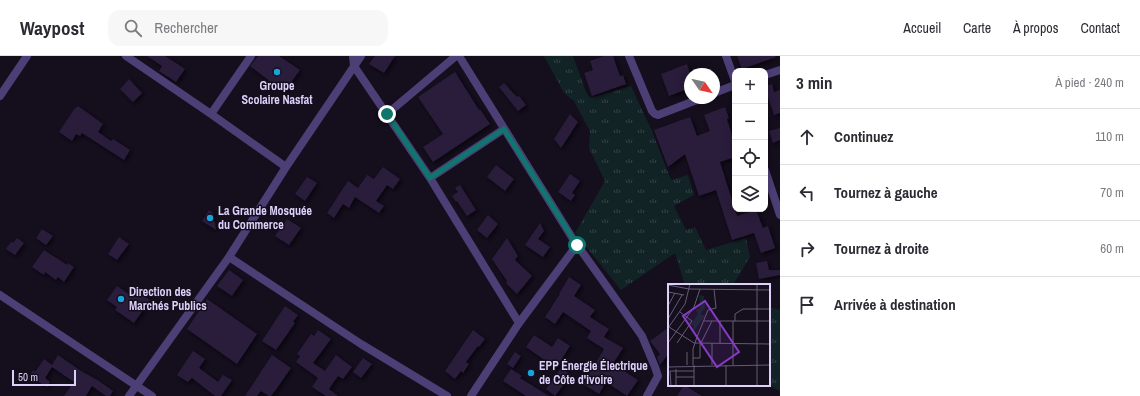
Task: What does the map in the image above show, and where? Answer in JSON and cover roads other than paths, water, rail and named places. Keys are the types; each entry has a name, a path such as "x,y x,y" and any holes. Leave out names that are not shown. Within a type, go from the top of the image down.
{"street":[{"path":"0,96 27,56"},
{"path":"126,56 286,167"},
{"path":"211,114 251,56"},
{"path":"353,56 354,66 430,178 519,324"},
{"path":"129,396 230,257 286,167 361,56"},
{"path":"387,114 456,56"},
{"path":"459,56 577,245 642,336 656,367 658,376 647,396"},
{"path":"629,56 652,111 655,114 686,104"},
{"path":"726,56 732,73"},
{"path":"768,74 780,70"},
{"path":"720,91 732,87"},
{"path":"430,178 504,129"},
{"path":"767,176 780,215"},
{"path":"471,396 519,324 577,245"},
{"path":"230,257 360,344 447,396"},
{"path":"0,295 152,396"}],"place":[{"name":"Groupe Scolaire Nasfat","path":"277,72"},
{"name":"La Grande Mosquée du Commerce","path":"210,218"},
{"name":"Direction des Marchés Publics","path":"121,299"},
{"name":"EPP Énergie Électrique de Côte d'ivoire","path":"531,373"}]}
